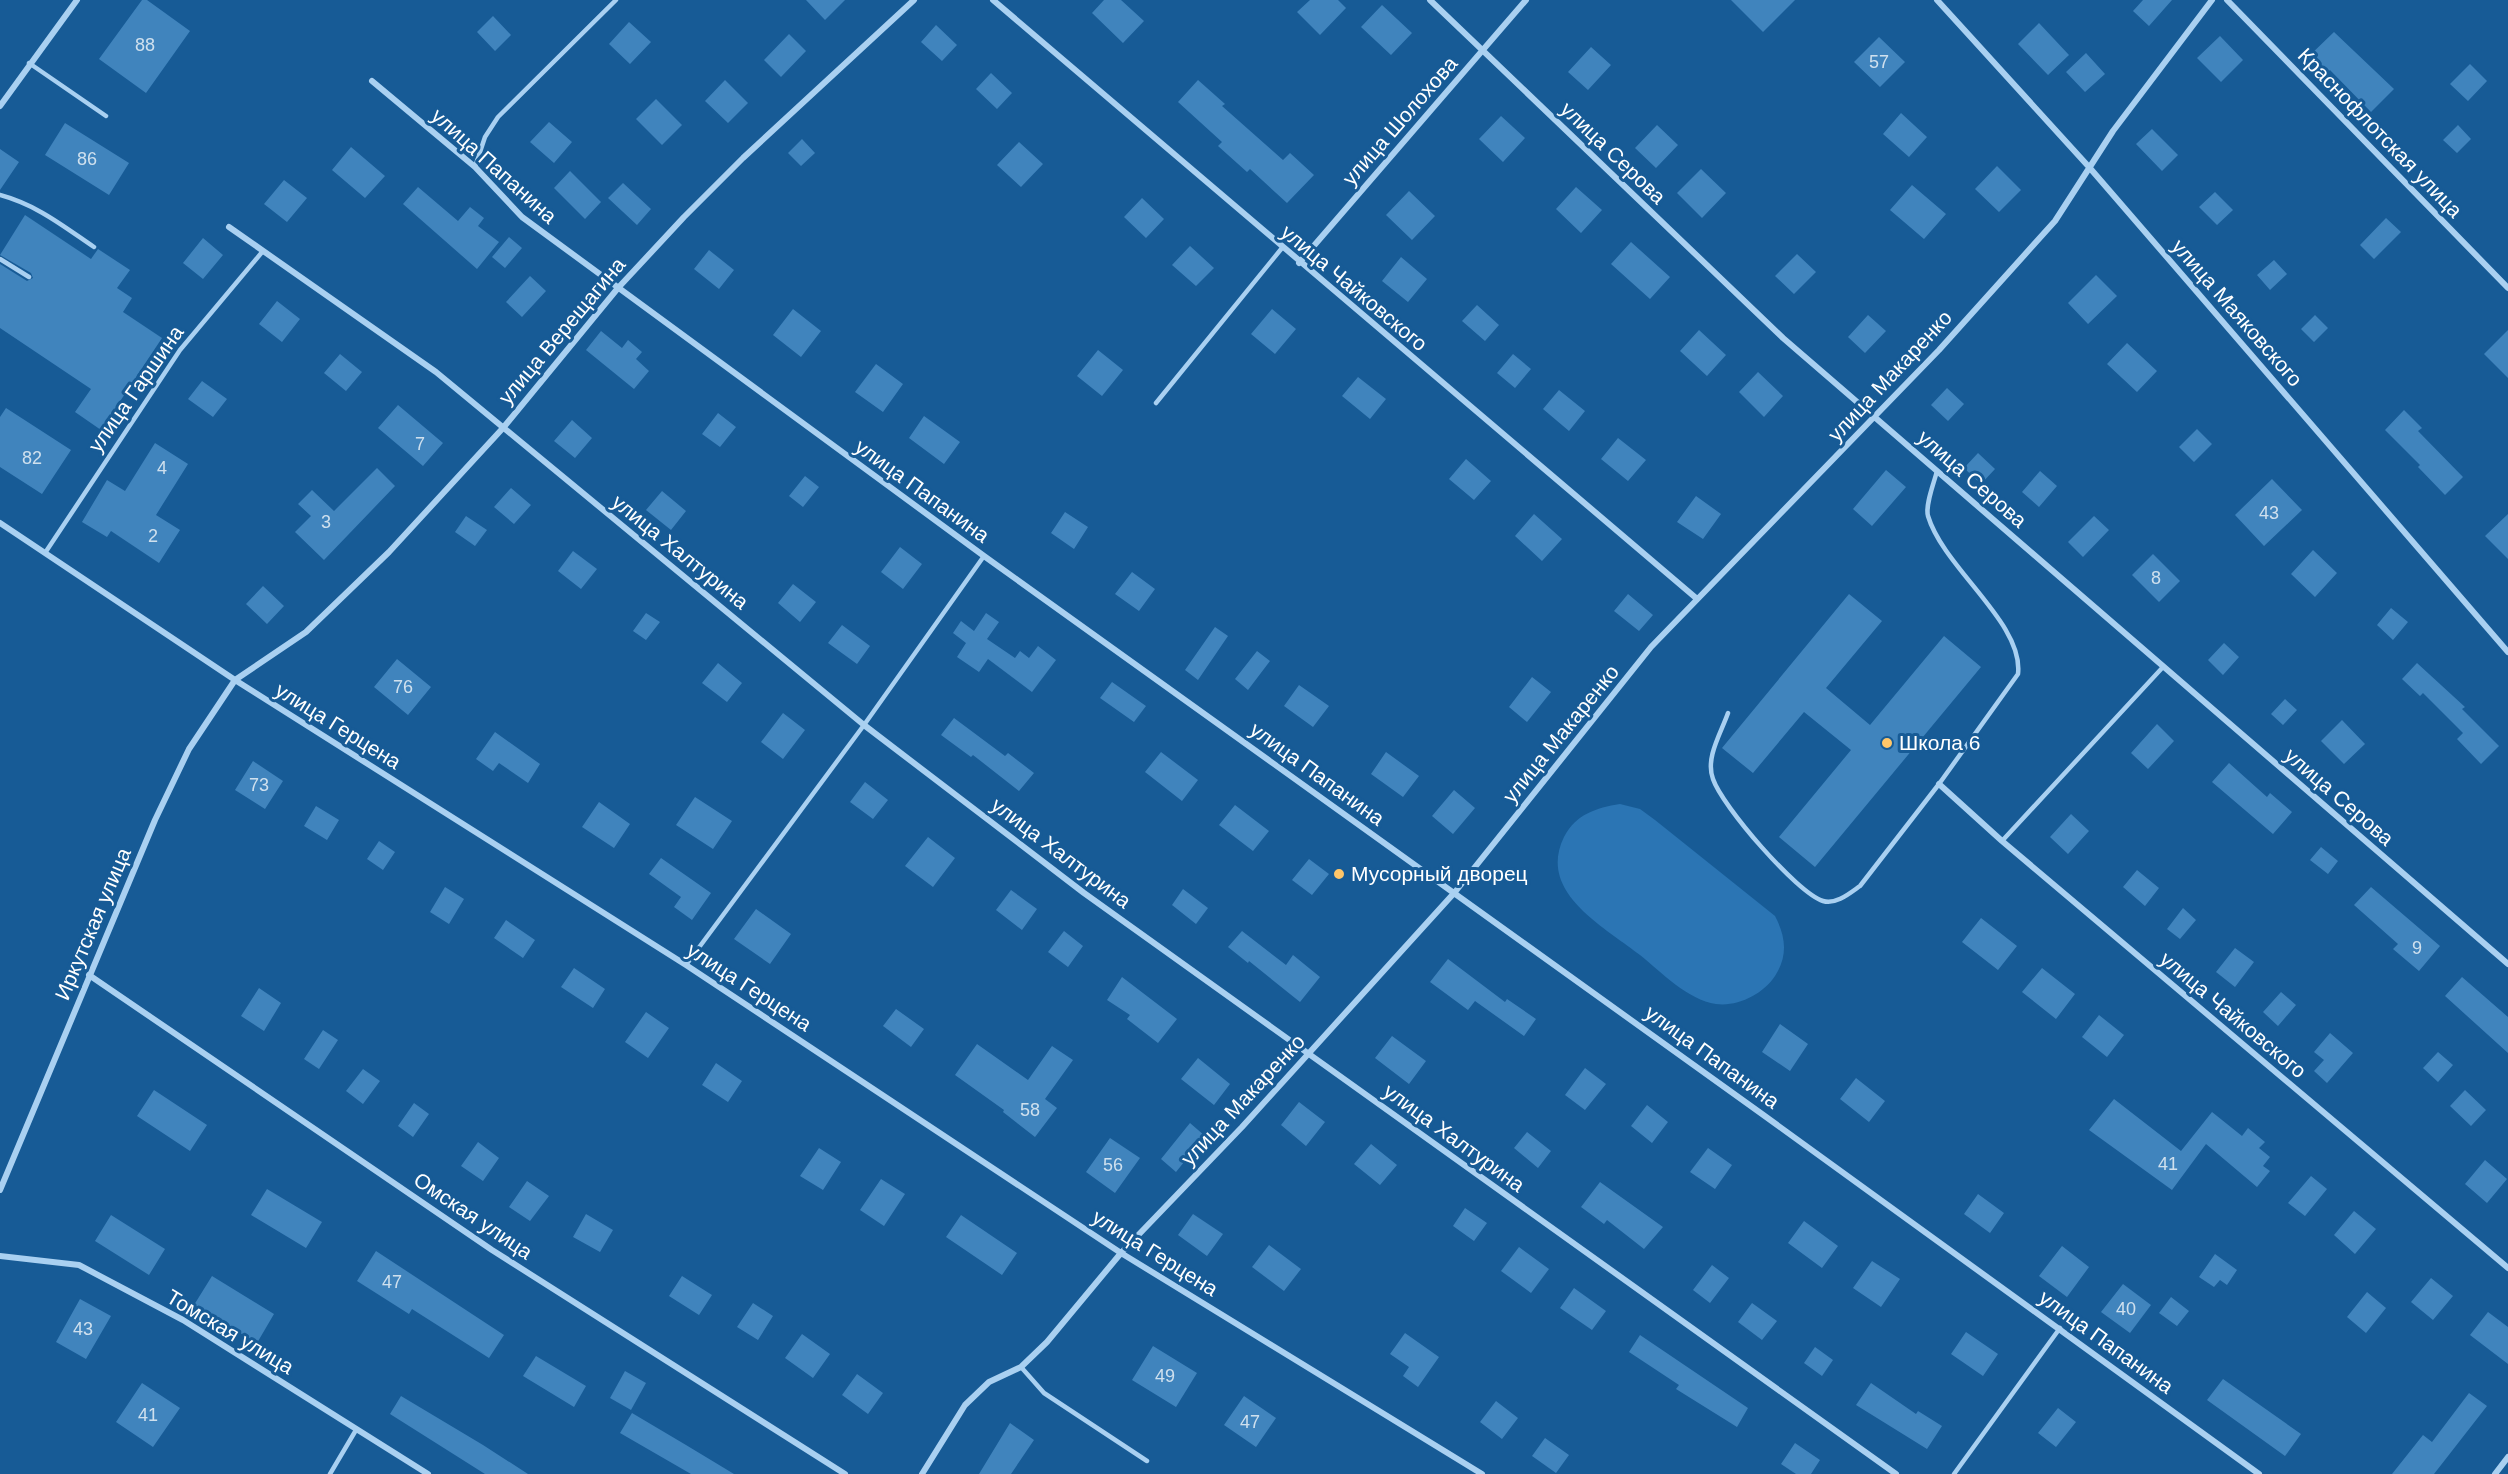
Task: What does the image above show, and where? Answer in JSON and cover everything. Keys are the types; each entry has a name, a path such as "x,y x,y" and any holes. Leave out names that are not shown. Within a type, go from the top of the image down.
{"street":[{"path":"0,106 29,63 77,0"},
{"name":"улица Верещагина","path":"235,680 306,632 389,552 503,428 618,288 743,158 914,0"},
{"name":"улица Чайковского","path":"993,0 1299,263 1696,598"},
{"name":"улица Серова","path":"1430,0 1774,330 2508,964"},
{"name":"улица Шолохова","path":"1299,263 1526,0"},
{"name":"улица Маяковского","path":"1937,0 2089,167 2508,652"},
{"name":"улица Макаренко","path":"922,1474 965,1405 988,1382 1022,1367 1047,1342 1121,1253 1242,1127 1455,892 1651,647 1696,598 1875,417 2055,221 2089,167 2212,0"},
{"name":"Краснофлотская улица","path":"2228,0 2508,288"},
{"name":"улица Папанина","path":"372,81 475,166 522,217 618,288 984,556 1455,892 2259,1474"},
{"name":"улица Халтурина","path":"229,227 435,372 864,725 1084,893 1896,1474"},
{"name":"улица Герцена","path":"0,523 235,680 686,965 1121,1253 1482,1474"},
{"name":"Иркутская улица","path":"0,1190 155,820 189,749 235,680"},
{"name":"улица Чайковского","path":"1939,784 2002,841 2508,1268"},
{"name":"Омская улица","path":"89,975 492,1250 845,1474"},
{"name":"Томская улица","path":"0,1256 79,1265 183,1320 428,1474"},
{"path":"2495,1474 2508,1457"}],"lane":[{"path":"475,166 485,137 498,117 616,0"},
{"path":"29,63 106,116"},
{"path":"0,195 19,199 33,206 94,247"},
{"path":"1155,403 1282,248"},
{"name":"улица Гаршина","path":"45,553 180,350 263,251"},
{"path":"0,260 28,277"},
{"path":"1728,713 1710,762 1713,779 1722,796 1792,881 1809,895 1826,902 1843,898 1860,886 2007,693 2018,674 2020,660 2011,637 1954,561 1928,515 1937,471"},
{"path":"686,965 864,725 984,556"},
{"path":"2002,841 2163,667"},
{"path":"1954,1474 2060,1328"},
{"path":"1022,1367 1044,1393 1147,1461"},
{"path":"330,1474 356,1430"}],"shaded area":[{"path":"1620,804 1640,809 1775,916 1783,939 1784,954 1775,976 1757,994 1741,1001 1724,1004 1716,1004 1695,997 1675,984 1593,919 1566,891 1559,875 1558,857 1564,837 1574,823 1588,813"}],"building":[{"path":"142,0 147,0 190,31 146,93 99,59"},
{"path":"806,0 845,0 825,20"},
{"path":"1104,0 1121,0 1144,21 1123,43 1092,13"},
{"path":"1310,0 1338,0 1346,8 1320,35 1297,12"},
{"path":"1731,0 1795,0 1763,32"},
{"path":"2143,0 2172,0 2149,26 2133,11"},
{"path":"1382,5 1412,33 1391,55 1361,27"},
{"path":"493,16 511,35 495,51 477,32"},
{"path":"629,22 651,42 630,64 609,44"},
{"path":"2039,23 2069,55 2048,75 2018,44"},
{"path":"936,25 957,45 942,61 921,42"},
{"path":"2334,32 2394,89 2371,112 2330,70 2323,76 2306,59"},
{"path":"789,34 806,51 781,77 764,60"},
{"path":"2220,36 2243,60 2221,82 2197,58"},
{"path":"1879,37 1905,62 1880,87 1854,62"},
{"path":"1591,47 1611,65 1588,90 1568,72"},
{"path":"2086,53 2105,74 2085,92 2066,72"},
{"path":"2470,64 2487,81 2468,101 2450,84"},
{"path":"991,73 1012,93 997,109 976,89"},
{"path":"725,80 748,103 728,123 705,101"},
{"path":"1198,80 1225,104 1222,106 1283,160 1290,153 1314,175 1287,203 1250,169 1247,172 1218,146 1222,142 1178,102"},
{"path":"656,99 682,125 662,145 636,119"},
{"path":"1901,113 1927,137 1909,157 1883,134"},
{"path":"1501,116 1525,138 1503,162 1479,139"},
{"path":"549,122 572,142 554,163 530,142"},
{"path":"65,123 129,163 109,195 45,155"},
{"path":"1657,125 1678,145 1656,168 1635,148"},
{"path":"2458,125 2471,139 2457,153 2443,140"},
{"path":"2152,129 2178,155 2162,171 2136,144"},
{"path":"802,139 815,153 801,166 788,153"},
{"path":"1019,142 1043,164 1021,187 997,165"},
{"path":"351,147 385,176 365,198 332,170"},
{"path":"0,149 19,162 0,190"},
{"path":"1997,166 2021,190 1999,212 1975,189"},
{"path":"1701,169 1726,193 1702,218 1677,193"},
{"path":"570,171 601,202 585,219 554,188"},
{"path":"284,180 307,198 287,222 264,204"},
{"path":"623,183 651,209 637,225 608,198"},
{"path":"1912,185 1946,214 1924,239 1890,210"},
{"path":"418,187 458,221 470,207 484,218 478,226 499,242 477,269 403,204"},
{"path":"1576,187 1602,210 1581,233 1556,209"},
{"path":"1409,191 1435,216 1412,240 1386,215"},
{"path":"2215,192 2233,210 2217,225 2199,207"},
{"path":"1142,198 1164,219 1146,238 1124,217"},
{"path":"25,215 91,259 98,249 130,270 117,288 132,298 123,312 162,338 101,430 75,412 91,389 0,328 0,264 27,281 33,278 31,273 0,255"},
{"path":"2386,218 2401,232 2374,259 2360,245"},
{"path":"509,237 522,248 505,268 492,257"},
{"path":"203,238 223,255 203,279 183,263"},
{"path":"1631,242 1670,277 1650,299 1611,264"},
{"path":"1190,246 1214,268 1196,286 1172,265"},
{"path":"709,250 734,270 719,289 694,269"},
{"path":"1797,254 1816,272 1794,294 1775,276"},
{"path":"1401,257 1427,279 1408,302 1382,281"},
{"path":"2274,260 2287,274 2270,290 2257,275"},
{"path":"2096,275 2117,296 2088,324 2068,303"},
{"path":"530,276 546,291 522,317 506,302"},
{"path":"277,301 300,319 282,342 259,324"},
{"path":"1477,305 1499,325 1485,341 1462,321"},
{"path":"793,309 821,331 801,357 773,335"},
{"path":"1272,309 1296,329 1275,354 1251,334"},
{"path":"1868,315 1886,331 1865,353 1848,337"},
{"path":"2315,315 2328,328 2314,342 2301,329"},
{"path":"1699,330 1726,355 1707,376 1680,351"},
{"path":"2508,330 2508,378 2484,354"},
{"path":"601,331 622,348 628,340 642,352 636,359 649,371 634,389 586,350"},
{"path":"2127,343 2157,371 2137,392 2107,364"},
{"path":"1098,350 1123,370 1102,396 1077,376"},
{"path":"340,354 362,372 346,391 324,373"},
{"path":"1513,354 1531,369 1515,388 1497,373"},
{"path":"876,364 903,384 883,412 855,392"},
{"path":"1758,372 1783,396 1764,417 1739,392"},
{"path":"1358,377 1386,399 1370,419 1342,396"},
{"path":"202,381 227,399 213,417 188,399"},
{"path":"1947,388 1964,404 1948,421 1931,405"},
{"path":"1559,390 1585,411 1569,431 1543,409"},
{"path":"398,405 443,443 423,466 378,428"},
{"path":"6,408 71,450 42,494 0,467 0,417"},
{"path":"2404,410 2422,428 2418,431 2463,477 2445,495 2418,467 2420,465 2385,430"},
{"path":"718,413 736,427 720,447 702,434"},
{"path":"924,416 960,442 944,464 909,438"},
{"path":"572,420 592,438 575,458 554,441"},
{"path":"2197,429 2212,444 2194,462 2179,447"},
{"path":"1618,438 1646,460 1628,481 1601,459"},
{"path":"155,443 188,464 156,515 180,530 159,563 111,531 107,537 82,522 107,480 125,491"},
{"path":"1978,453 1995,469 1981,484 1964,468"},
{"path":"1466,459 1491,481 1474,500 1449,479"},
{"path":"377,468 395,486 324,560 295,532 311,516 298,504 312,490 334,511"},
{"path":"1886,470 1906,487 1872,526 1853,509"},
{"path":"2040,471 2057,486 2039,507 2022,492"},
{"path":"805,476 819,487 803,507 789,496"},
{"path":"2272,479 2302,510 2264,546 2235,515"},
{"path":"511,488 531,505 514,524 494,507"},
{"path":"662,491 686,511 671,530 646,510"},
{"path":"1696,496 1721,514 1703,539 1677,522"},
{"path":"1065,512 1088,527 1074,549 1051,533"},
{"path":"1534,514 1562,539 1542,561 1515,536"},
{"path":"2508,514 2508,559 2485,536"},
{"path":"466,516 487,530 475,546 455,532"},
{"path":"2094,516 2109,530 2083,557 2068,542"},
{"path":"900,547 922,564 903,589 881,572"},
{"path":"2313,550 2337,573 2315,597 2291,574"},
{"path":"573,551 597,569 581,589 558,571"},
{"path":"2153,554 2180,581 2159,602 2132,575"},
{"path":"1132,572 1155,589 1139,611 1115,594"},
{"path":"793,584 816,602 800,622 778,603"},
{"path":"263,586 284,606 267,624 246,604"},
{"path":"1628,594 1653,615 1639,631 1614,611"},
{"path":"1849,594 1882,621 1826,688 1870,725 1944,636 1981,667 1815,867 1779,837 1851,750 1804,712 1753,773 1722,748"},
{"path":"2391,608 2408,622 2393,640 2377,625"},
{"path":"646,613 660,622 646,640 633,631"},
{"path":"986,613 999,622 987,639 1015,658 1020,651 1029,658 1038,646 1056,660 1032,692 988,659 979,672 957,657 966,643 953,633 961,621 974,631"},
{"path":"842,625 870,646 857,664 828,643"},
{"path":"1215,627 1228,636 1198,680 1185,670"},
{"path":"2224,643 2239,657 2223,675 2208,660"},
{"path":"1257,651 1270,661 1248,690 1235,679"},
{"path":"397,659 431,687 408,715 374,687"},
{"path":"718,663 742,683 727,702 702,683"},
{"path":"2417,663 2465,707 2462,709 2499,746 2481,764 2457,739 2463,733 2423,693 2420,696 2402,679"},
{"path":"1532,677 1551,692 1527,722 1509,707"},
{"path":"1112,682 1146,706 1134,722 1100,698"},
{"path":"1299,685 1329,706 1313,727 1284,706"},
{"path":"2285,699 2297,710 2283,725 2271,714"},
{"path":"783,713 805,730 783,759 761,742"},
{"path":"954,718 1005,756 1008,753 1034,773 1019,791 973,755 971,757 941,735"},
{"path":"2342,720 2365,744 2344,764 2321,741"},
{"path":"2157,724 2174,741 2148,769 2131,753"},
{"path":"495,732 540,764 528,783 499,763 493,771 476,759"},
{"path":"1161,752 1198,780 1182,801 1145,772"},
{"path":"1386,752 1419,776 1403,797 1371,774"},
{"path":"253,761 283,781 265,809 235,790"},
{"path":"2229,763 2267,797 2270,793 2292,812 2273,834 2212,782"},
{"path":"865,782 888,800 873,819 850,802"},
{"path":"1454,790 1475,808 1453,834 1432,816"},
{"path":"695,797 732,821 713,849 676,825"},
{"path":"599,802 630,824 614,848 582,827"},
{"path":"1235,805 1269,831 1253,851 1219,825"},
{"path":"316,806 339,820 327,840 304,826"},
{"path":"2071,814 2089,831 2068,854 2050,837"},
{"path":"928,837 955,858 933,887 905,866"},
{"path":"379,841 395,852 383,870 367,859"},
{"path":"2321,847 2338,861 2328,874 2310,860"},
{"path":"661,858 711,893 692,920 674,907 681,897 649,874"},
{"path":"1309,859 1329,874 1312,895 1292,880"},
{"path":"2137,870 2159,888 2145,906 2123,887"},
{"path":"445,887 464,899 449,924 430,912"},
{"path":"2371,887 2440,946 2419,971 2393,949 2398,944 2354,905"},
{"path":"1183,889 1208,908 1196,924 1172,905"},
{"path":"1011,890 1037,909 1022,930 996,910"},
{"path":"2183,908 2196,920 2180,939 2167,929"},
{"path":"756,909 791,934 770,964 734,939"},
{"path":"1981,918 2017,946 1998,970 1962,942"},
{"path":"506,920 535,940 523,958 494,938"},
{"path":"1064,931 1083,946 1068,967 1048,952"},
{"path":"1242,931 1286,965 1293,955 1320,977 1300,1002 1228,947"},
{"path":"2235,948 2254,962 2235,987 2216,972"},
{"path":"1448,959 1505,1002 1507,999 1536,1019 1524,1036 1475,1001 1468,1010 1430,982"},
{"path":"574,968 605,989 593,1008 561,987"},
{"path":"2042,968 2075,994 2056,1019 2022,992"},
{"path":"1122,977 1177,1019 1158,1043 1127,1019 1130,1015 1107,1000"},
{"path":"2462,977 2508,1017 2508,1053 2445,996"},
{"path":"259,988 281,1003 264,1031 241,1016"},
{"path":"2281,992 2296,1005 2278,1026 2263,1012"},
{"path":"896,1009 924,1029 911,1047 883,1026"},
{"path":"646,1012 669,1028 648,1058 625,1042"},
{"path":"2099,1015 2124,1035 2107,1057 2082,1037"},
{"path":"1780,1024 1808,1044 1790,1071 1762,1052"},
{"path":"323,1030 338,1040 319,1069 304,1059"},
{"path":"2330,1033 2353,1053 2327,1083 2314,1071 2324,1060 2314,1052"},
{"path":"1392,1036 1426,1061 1409,1084 1375,1058"},
{"path":"977,1044 1028,1080 1052,1046 1073,1060 1045,1099 1057,1108 1035,1137 1003,1112 1004,1110 955,1075"},
{"path":"2438,1052 2453,1065 2438,1082 2423,1068"},
{"path":"1198,1058 1230,1084 1214,1105 1181,1079"},
{"path":"716,1063 742,1081 728,1102 702,1085"},
{"path":"1585,1068 1606,1084 1585,1110 1565,1095"},
{"path":"363,1069 380,1081 363,1104 346,1091"},
{"path":"1856,1078 1885,1101 1869,1122 1840,1099"},
{"path":"154,1090 207,1125 190,1151 137,1116"},
{"path":"2465,1090 2486,1110 2471,1126 2450,1106"},
{"path":"2114,1099 2181,1151 2212,1112 2242,1136 2248,1128 2265,1142 2259,1148 2270,1157 2263,1166 2270,1171 2257,1187 2206,1144 2172,1190 2089,1130"},
{"path":"1299,1102 1325,1122 1306,1146 1281,1125"},
{"path":"414,1103 429,1114 413,1137 398,1126"},
{"path":"1647,1105 1668,1122 1652,1143 1631,1126"},
{"path":"1190,1123 1205,1136 1176,1172 1161,1159"},
{"path":"1527,1132 1551,1151 1538,1168 1514,1148"},
{"path":"1110,1138 1140,1158 1115,1193 1086,1172"},
{"path":"478,1142 499,1158 483,1181 461,1166"},
{"path":"1371,1144 1397,1165 1380,1185 1354,1164"},
{"path":"819,1148 841,1162 823,1190 800,1176"},
{"path":"1708,1148 1732,1165 1715,1189 1690,1172"},
{"path":"2485,1160 2507,1179 2487,1203 2465,1184"},
{"path":"2311,1176 2327,1189 2305,1216 2288,1203"},
{"path":"881,1179 905,1194 884,1226 860,1210"},
{"path":"527,1181 549,1196 530,1221 509,1207"},
{"path":"1600,1182 1663,1227 1644,1249 1607,1220 1604,1224 1581,1207"},
{"path":"267,1189 322,1222 306,1248 251,1215"},
{"path":"1978,1194 2004,1213 1990,1233 1964,1214"},
{"path":"1465,1208 1487,1223 1474,1241 1453,1226"},
{"path":"2354,1211 2376,1229 2355,1254 2334,1235"},
{"path":"586,1214 613,1230 600,1252 573,1237"},
{"path":"1193,1214 1223,1234 1207,1256 1178,1235"},
{"path":"111,1215 165,1249 149,1275 95,1241"},
{"path":"961,1215 1017,1253 1002,1275 946,1237"},
{"path":"1804,1221 1838,1246 1822,1268 1788,1243"},
{"path":"1269,1245 1301,1269 1284,1291 1252,1267"},
{"path":"2062,1246 2089,1267 2067,1297 2039,1276"},
{"path":"1519,1247 1549,1269 1531,1293 1501,1271"},
{"path":"376,1251 504,1335 489,1358 412,1309 409,1314 357,1281"},
{"path":"2215,1254 2237,1270 2227,1285 2220,1280 2214,1287 2199,1277"},
{"path":"1872,1261 1900,1279 1881,1307 1853,1288"},
{"path":"1712,1265 1729,1278 1710,1303 1693,1290"},
{"path":"212,1276 274,1314 257,1343 194,1305"},
{"path":"682,1276 712,1295 699,1315 669,1296"},
{"path":"2431,1278 2453,1296 2433,1320 2411,1302"},
{"path":"2123,1284 2151,1305 2130,1333 2101,1312"},
{"path":"1574,1288 1606,1311 1592,1330 1560,1308"},
{"path":"2367,1292 2386,1308 2366,1333 2347,1317"},
{"path":"2171,1297 2189,1311 2177,1326 2159,1313"},
{"path":"80,1299 111,1316 86,1359 56,1342"},
{"path":"753,1303 773,1316 758,1340 737,1327"},
{"path":"1752,1303 1777,1321 1762,1340 1738,1322"},
{"path":"2488,1312 2508,1327 2508,1364 2470,1335"},
{"path":"1966,1332 1998,1354 1983,1376 1951,1354"},
{"path":"1405,1333 1439,1357 1418,1387 1403,1376 1409,1367 1390,1354"},
{"path":"802,1334 830,1354 813,1378 785,1358"},
{"path":"1640,1335 1748,1408 1737,1427 1676,1389 1679,1385 1629,1352"},
{"path":"1153,1346 1197,1373 1176,1407 1132,1380"},
{"path":"1815,1347 1833,1360 1822,1376 1804,1363"},
{"path":"536,1356 586,1386 574,1407 523,1376"},
{"path":"625,1371 646,1383 631,1410 610,1398"},
{"path":"857,1374 883,1393 868,1414 842,1395"},
{"path":"2223,1379 2301,1434 2285,1456 2207,1400"},
{"path":"142,1383 180,1408 153,1447 116,1422"},
{"path":"1871,1383 1916,1414 1918,1411 1942,1426 1927,1449 1856,1405"},
{"path":"2469,1393 2487,1406 2434,1474 2392,1474 2423,1435 2432,1442"},
{"path":"401,1396 528,1474 485,1474 390,1414"},
{"path":"1244,1396 1276,1418 1256,1447 1224,1425"},
{"path":"1496,1401 1518,1418 1502,1439 1480,1422"},
{"path":"2058,1408 2076,1422 2056,1447 2038,1433"},
{"path":"632,1413 734,1474 691,1474 620,1433"},
{"path":"1010,1423 1034,1440 1011,1474 979,1474"},
{"path":"1545,1438 1569,1455 1556,1473 1532,1456"},
{"path":"1795,1443 1820,1460 1811,1474 1796,1474 1781,1464"}],"place":[{"name":"Школа 6","path":"1887,743"},
{"name":"Мусорный дворец","path":"1339,874"}]}
